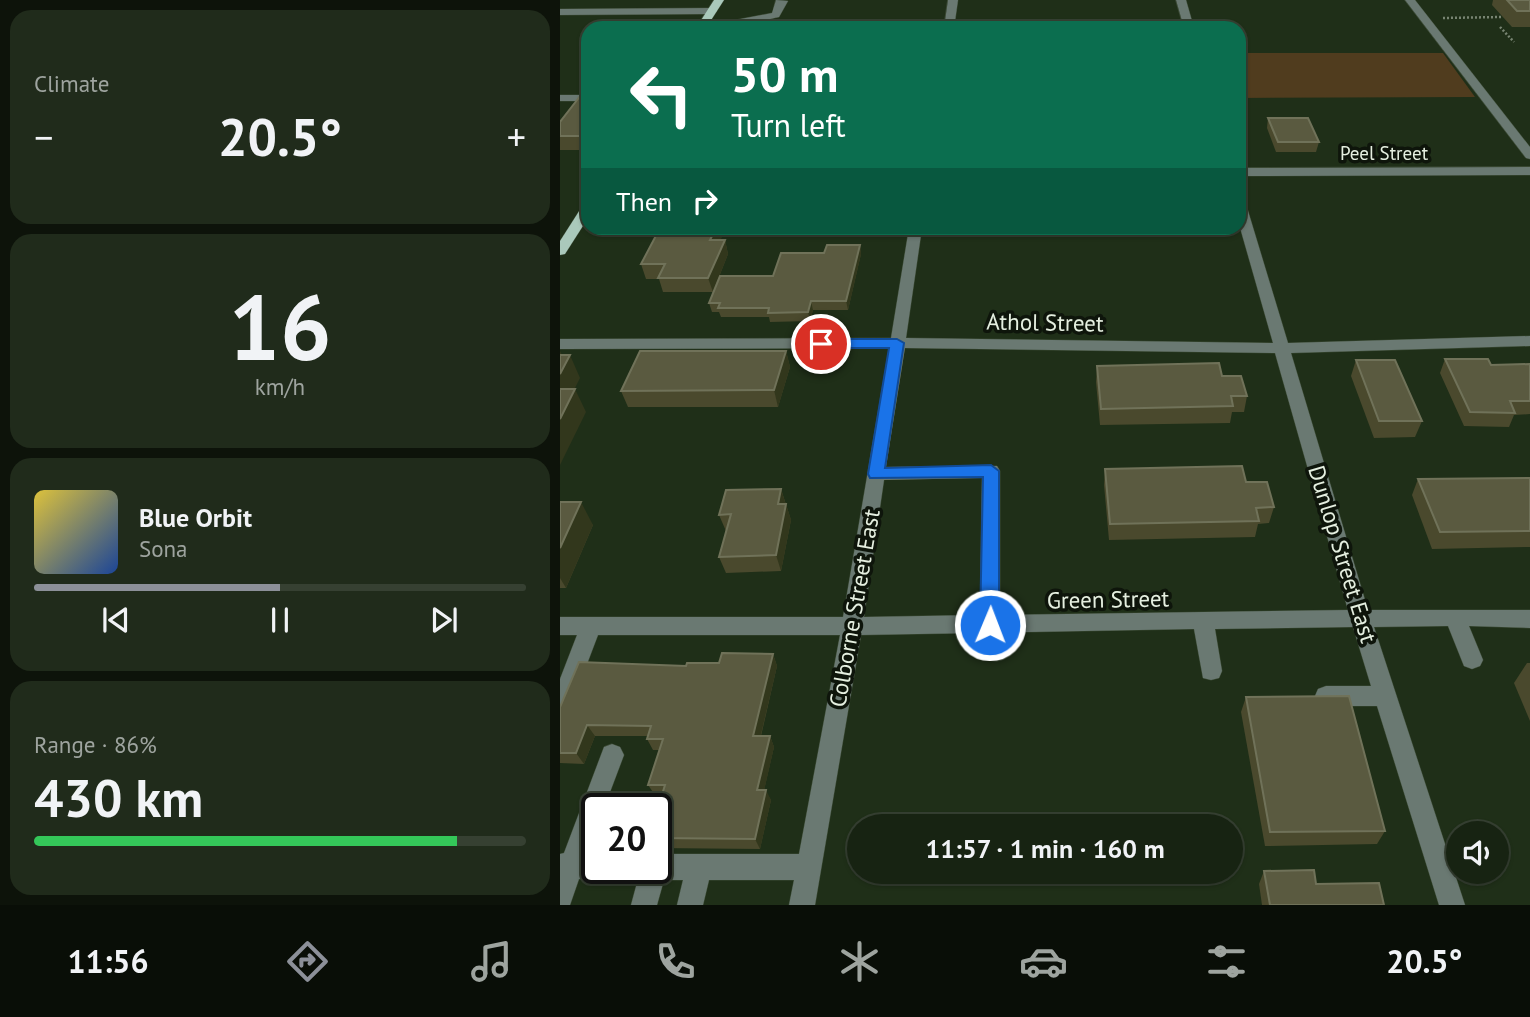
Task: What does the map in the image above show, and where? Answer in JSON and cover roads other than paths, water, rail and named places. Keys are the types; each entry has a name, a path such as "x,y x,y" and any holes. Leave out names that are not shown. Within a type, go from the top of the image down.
{"main road":[{"path":"705,21 719,0"},
{"path":"560,251 581,219"}],"street":[{"path":"747,21 776,16 783,1 781,0"},
{"path":"950,21 953,0"},
{"path":"1181,0 1187,21"},
{"path":"1410,0 1530,155"},
{"path":"560,12 712,11"},
{"path":"560,98 581,98"},
{"name":"Peel Street","path":"1246,172 1530,171"},
{"name":"Dunlop Street East","path":"1246,226 1361,620 1452,905"},
{"name":"Colborne Street East","path":"802,905 852,626 915,235"},
{"name":"Athol Street","path":"560,344 897,343 1281,348 1530,341"},
{"path":"876,474 991,471 990,625"},
{"path":"1455,617 1472,660"},
{"name":"Green Street","path":"560,626 990,625 1455,617 1530,619"},
{"path":"1203,622 1211,671"},
{"path":"560,707 591,626"},
{"path":"1326,696 1387,696"},
{"path":"560,897 566,866 612,755"},
{"path":"672,867 808,867"},
{"path":"690,905 699,867"},
{"path":"644,905 650,884"}]}
